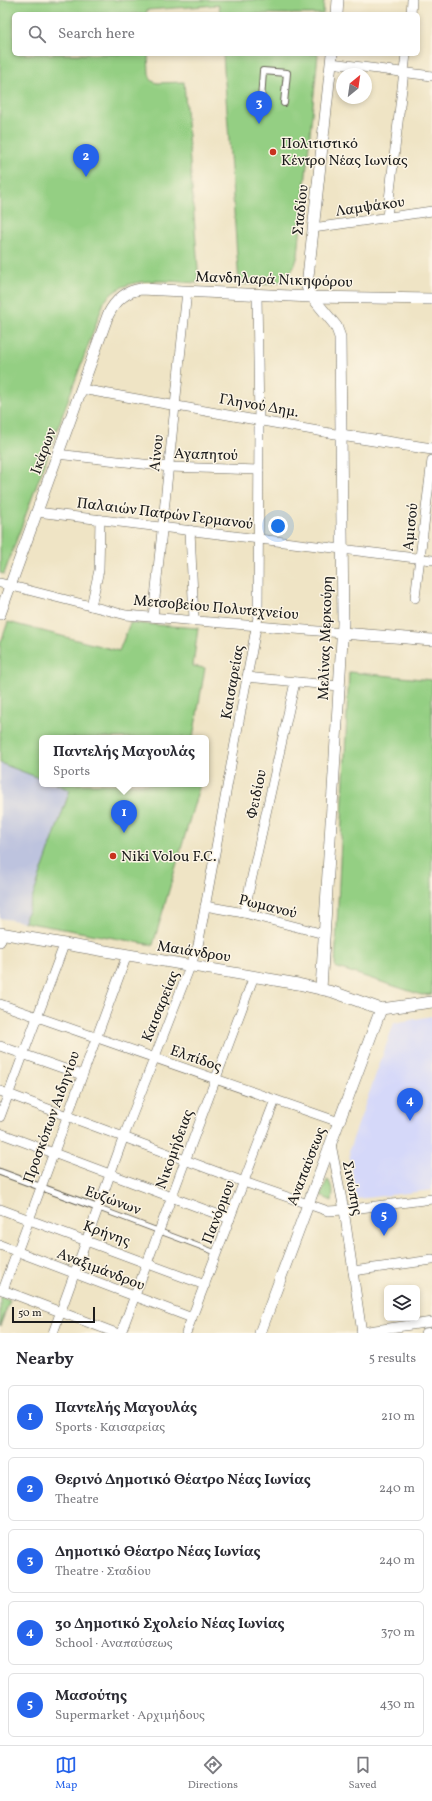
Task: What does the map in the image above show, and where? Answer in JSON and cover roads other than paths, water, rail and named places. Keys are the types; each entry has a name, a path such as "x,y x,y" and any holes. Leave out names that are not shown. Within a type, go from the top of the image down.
{"street":[{"path":"337,12 338,0"},
{"path":"411,12 412,0"},
{"path":"387,217 406,56"},
{"path":"332,59 432,76"},
{"name":"Σταδίου","path":"311,297 307,286 332,59"},
{"path":"261,100 263,71 281,73 287,74 284,103"},
{"name":"Λαμψάκου","path":"313,228 432,211"},
{"name":"Μανδηλαρά Νικηφόρου","path":"118,300 131,291 141,289 311,297 432,299"},
{"name":"Αίνου","path":"153,617 187,291"},
{"name":"Καισαρείας","path":"53,1333 124,1136 198,946 258,611 258,295"},
{"name":"Μελίνας Μερκούρη","path":"311,297 339,330 341,435 342,633 321,989"},
{"name":"Ικάρων","path":"0,614 5,584 37,512 108,315 118,300"},
{"name":"Γληνού Δημ.","path":"81,390 432,450"},
{"name":"Αγαπητού","path":"57,454 169,467 259,470"},
{"name":"Αμισού","path":"415,598 432,460"},
{"name":"Παλαιών Πατρών Γερμανού","path":"37,512 432,560"},
{"path":"90,606 99,570 100,519"},
{"path":"190,530 194,620"},
{"name":"Μετσοβείου Πολυτεχνείου","path":"5,584 126,614 432,640"},
{"path":"247,677 339,686"},
{"name":"Φειδίου","path":"244,913 295,682"},
{"name":"Ρωμανού","path":"205,906 244,913 324,934"},
{"name":"Μαιάνδρου","path":"1,936 64,944 254,976 321,989 381,1009"},
{"path":"0,1116 4,1093 24,1054 64,944"},
{"name":"Προσκόπων Αιδηνίου","path":"2,1289 127,955"},
{"name":"Νικομήδειας","path":"121,1333 254,976"},
{"path":"381,1009 432,1002"},
{"name":"Ελπίδος","path":"0,1004 339,1122"},
{"name":"Αναπαύσεως","path":"260,1333 381,1009"},
{"path":"0,1046 82,1075"},
{"path":"4,1093 124,1136 244,1182 328,1211 432,1199"},
{"name":"Πανόρμου","path":"186,1333 275,1100"},
{"path":"0,1133 230,1219"},
{"name":"Σινώπης","path":"331,1144 344,1210 362,1332"},
{"name":"Ευζώνων","path":"0,1172 98,1208"},
{"name":"Κρήνης","path":"0,1209 204,1284"},
{"name":"Αναξιμάνδρου","path":"0,1245 192,1318"},
{"path":"353,1271 432,1260"},
{"path":"2,1289 116,1333"},
{"path":"362,1332 432,1322"},
{"path":"425,1333 432,1332"}],"lane":[{"name":"Ευζώνων","path":"98,1208 217,1253"}],"place":[{"name":"Δημοτικό Θέατρο Νέας Ιωνίας","path":"259,124"},
{"name":"Πολιτιστικό Κέντρο Νέας Ιωνίας","path":"273,152"},
{"name":"Θερινό Δημοτικό Θέατρο Νέας Ιωνίας","path":"86,177"},
{"name":"Παντελής Μαγουλάς","path":"124,833"},
{"name":"Niki Volou F.C.","path":"113,856"},
{"name":"3ο Δημοτικό Σχολείο Νέας Ιωνίας","path":"410,1121"},
{"name":"Μασούτης","path":"384,1236"}]}
